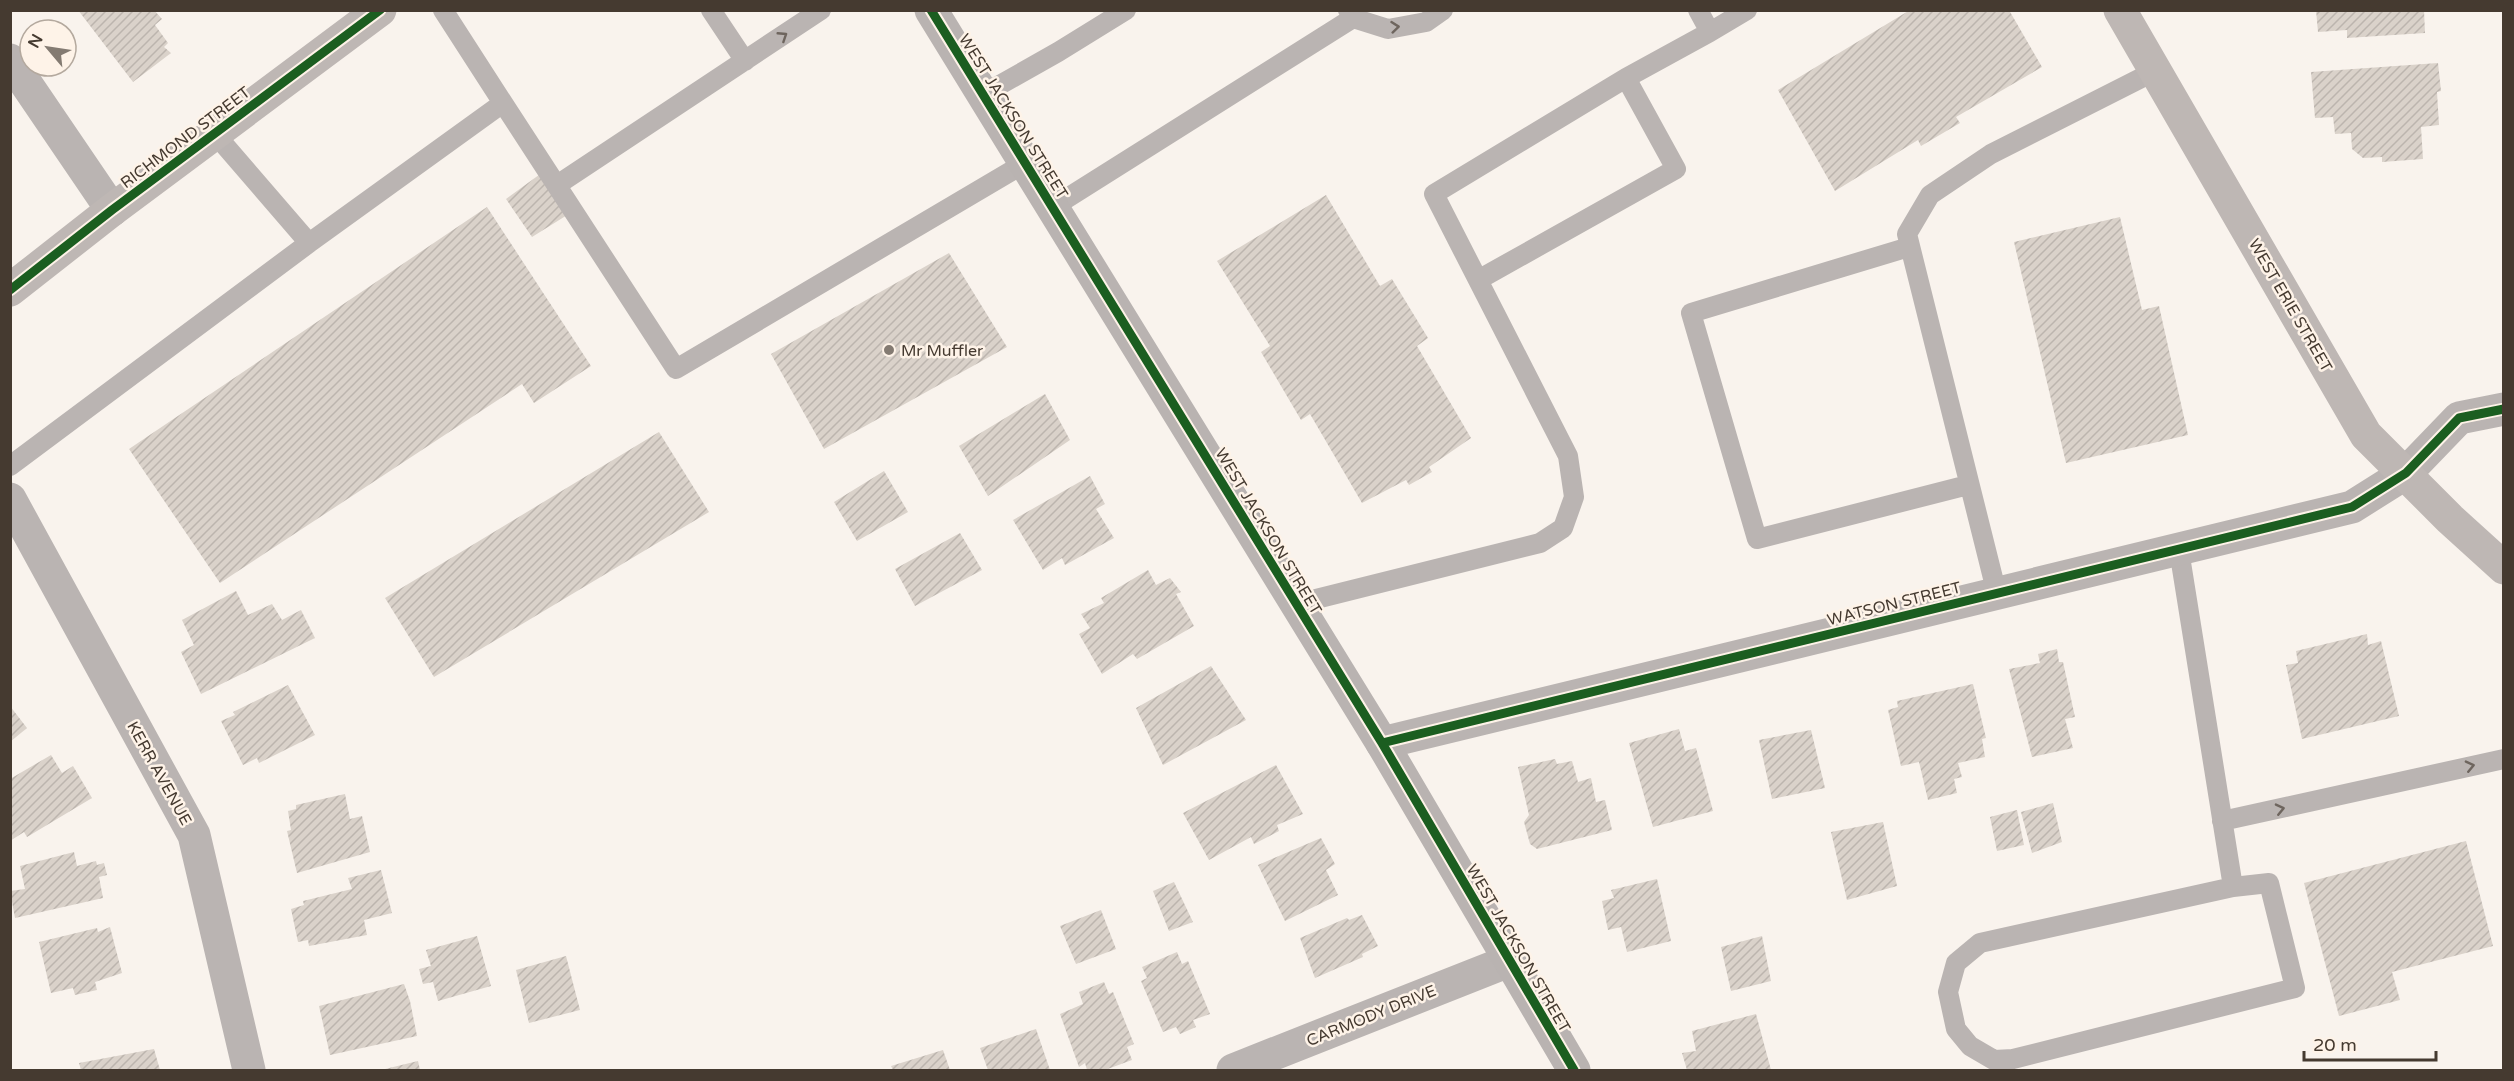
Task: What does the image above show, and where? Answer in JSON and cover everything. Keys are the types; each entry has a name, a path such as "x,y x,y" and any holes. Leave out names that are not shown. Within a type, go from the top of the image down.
{"main road":[{"name":"RICHMOND STREET","path":"11,288 380,10"},
{"name":"WEST ERIE STREET","path":"2120,10 2366,435 2450,519 2504,568"}],"street":[{"name":"WEST JACKSON STREET","path":"931,10 981,95 1053,207 1382,743 1574,1071"},
{"path":"10,60 112,210"},
{"name":"WATSON STREET","path":"1382,743 2352,507 2406,473 2459,418 2504,409"},
{"name":"KERR AVENUE","path":"10,499 194,835 249,1071"},
{"name":"CARMODY DRIVE","path":"1233,1071 1509,961"}],"lane":[{"path":"443,10 676,369 1025,163"},
{"path":"711,10 745,61"},
{"path":"557,185 821,10"},
{"path":"981,95 1058,52 1126,10"},
{"path":"1053,207 1350,14 1388,29 1426,22 1443,10"},
{"path":"1698,10 1710,32"},
{"path":"1296,604 1540,543 1563,528 1574,497 1568,456 1434,194 1626,78 1747,10"},
{"path":"1997,594 1906,234 1930,195 1991,154 2155,71"},
{"path":"1478,280 1676,169 1626,78"},
{"path":"10,466 309,243 503,103"},
{"path":"215,134 309,243"},
{"path":"1910,246 1690,313 1757,539 1968,485"},
{"path":"2179,550 2233,886"},
{"path":"2222,821 2504,759"},
{"path":"2269,883 2295,988 2013,1059 1994,1059 1970,1046 1956,1029 1948,992 1956,963 1980,943 2233,886 2269,883"}],"building":[{"path":"78,10 154,10 162,19 155,25 168,43 164,47 171,53 133,82"},
{"path":"1910,10 2009,10 2042,67 1956,117 1960,123 1921,146 1918,140 1835,191 1778,90"},
{"path":"2316,10 2424,10 2425,33 2347,38 2347,30 2318,32"},
{"path":"2438,63 2441,91 2437,92 2439,125 2421,127 2423,159 2382,162 2382,157 2363,158 2352,149 2351,133 2335,134 2333,117 2315,118 2311,72"},
{"path":"543,172 572,212 532,237 506,199"},
{"path":"1326,195 1380,286 1392,279 1428,338 1417,346 1471,438 1429,467 1432,472 1409,485 1406,480 1362,503 1310,414 1301,420 1261,352 1270,346 1217,261"},
{"path":"487,207 591,366 534,403 522,384 220,583 129,449"},
{"path":"2120,217 2142,310 2159,306 2188,435 2066,463 2014,242"},
{"name":"Mr Muffler","path":"949,253 1007,347 824,449 771,354"},
{"path":"1045,394 1070,440 988,496 959,446"},
{"path":"659,432 709,512 434,677 385,598"},
{"path":"884,471 908,512 857,541 834,502"},
{"path":"1090,476 1105,504 1096,509 1114,538 1065,565 1062,558 1043,570 1013,520"},
{"path":"960,533 982,570 915,606 895,569"},
{"path":"1148,570 1156,585 1170,578 1181,592 1176,594 1194,626 1137,659 1133,654 1102,674 1079,634 1090,628 1081,614 1104,603 1101,598"},
{"path":"236,591 248,615 272,604 282,620 301,610 315,638 201,694 181,652 194,645 182,620"},
{"path":"2367,634 2368,645 2381,641 2399,716 2302,739 2286,665 2298,663 2296,651"},
{"path":"2057,649 2059,662 2063,662 2075,717 2065,719 2073,748 2032,757 2009,669 2040,663 2038,654"},
{"path":"1211,666 1246,720 1163,765 1136,708"},
{"path":"1973,684 1986,738 1982,739 1985,757 1958,763 1962,777 1954,779 1957,793 1928,800 1919,762 1901,766 1888,710 1898,707 1897,701"},
{"path":"288,685 315,735 259,763 257,758 243,765 221,721 235,715 233,712"},
{"path":"10,706 27,728 10,742"},
{"path":"1679,729 1685,751 1696,748 1713,811 1653,827 1629,743"},
{"path":"1811,730 1825,788 1772,799 1759,740"},
{"path":"51,755 62,773 73,766 92,798 27,837 24,832 10,841 10,779"},
{"path":"1555,759 1557,764 1572,761 1578,782 1591,778 1596,802 1605,800 1612,830 1537,849 1530,844 1524,822 1529,815 1518,767"},
{"path":"1276,765 1303,814 1277,825 1279,831 1254,844 1251,837 1209,860 1183,813"},
{"path":"345,794 350,819 362,816 370,852 297,873 287,831 291,830 288,811 296,809 296,805"},
{"path":"2053,803 2062,842 2032,853 2021,812"},
{"path":"2017,810 2024,845 1997,851 1990,817"},
{"path":"1883,822 1897,886 1847,900 1831,832"},
{"path":"1321,838 1335,864 1326,870 1338,895 1285,921 1258,865"},
{"path":"2466,841 2493,946 2392,972 2400,1000 2339,1016 2304,883"},
{"path":"74,852 77,866 96,861 97,865 104,863 107,875 99,877 103,898 15,918 10,891 25,889 20,866"},
{"path":"381,870 392,913 364,920 367,935 309,946 308,940 298,942 291,909 304,905 303,901 352,889 348,878"},
{"path":"1657,879 1671,941 1627,952 1621,927 1608,930 1602,901 1614,898 1611,890"},
{"path":"1174,882 1193,922 1169,931 1153,891"},
{"path":"1101,910 1116,949 1076,964 1060,926"},
{"path":"1362,915 1378,946 1362,954 1363,957 1315,978 1300,938 1347,918 1349,920"},
{"path":"110,927 122,973 95,982 97,990 75,995 73,988 51,993 39,942 97,928 98,932"},
{"path":"477,936 491,986 438,1001 433,982 423,984 419,969 431,966 426,950"},
{"path":"1762,936 1771,981 1731,991 1721,947"},
{"path":"1177,952 1182,964 1188,961 1210,1014 1193,1020 1196,1027 1180,1034 1176,1027 1163,1032 1141,981 1147,978 1142,967"},
{"path":"566,956 580,1010 529,1023 516,970"},
{"path":"1104,982 1109,994 1113,992 1134,1044 1127,1047 1132,1060 1105,1070 1087,1070 1085,1063 1079,1067 1060,1014 1083,1004 1079,992"},
{"path":"404,984 417,1036 330,1055 319,1006"},
{"path":"1756,1014 1771,1070 1687,1070 1682,1053 1696,1051 1692,1031"},
{"path":"1036,1029 1050,1070 988,1070 980,1048"},
{"path":"154,1049 160,1070 81,1070 79,1063"},
{"path":"943,1050 950,1070 893,1070 891,1066"},
{"path":"418,1061 420,1070 381,1070"}],"cycle path":[{"path":"10,290 112,210 380,10"},
{"path":"931,10 1382,743 1574,1070"},
{"path":"1382,743 2352,507 2406,473 2459,418 2504,409"}],"place":[{"name":"Mr Muffler","path":"889,350"}]}
